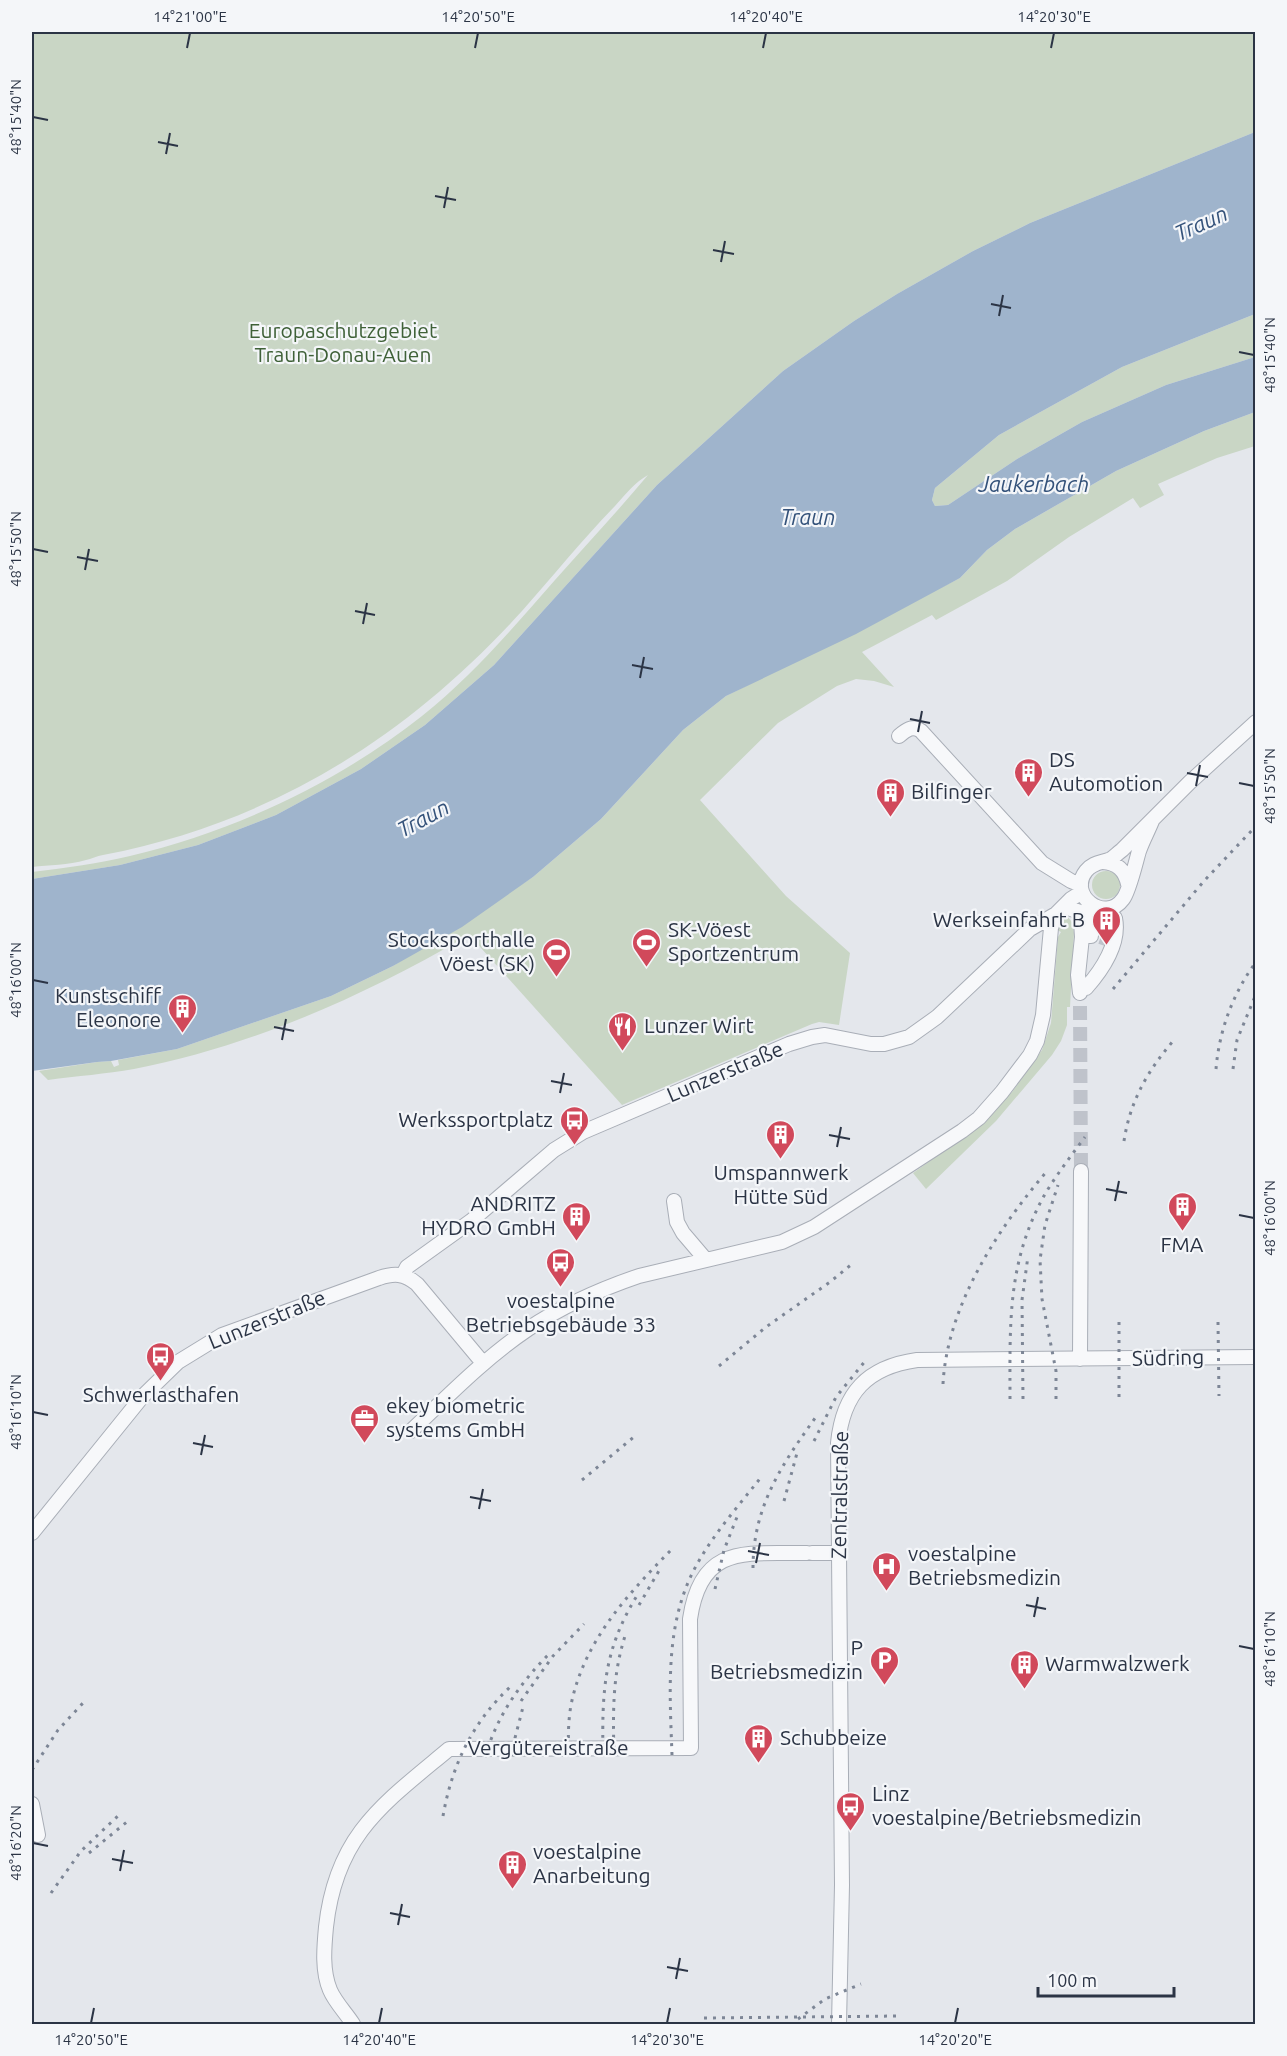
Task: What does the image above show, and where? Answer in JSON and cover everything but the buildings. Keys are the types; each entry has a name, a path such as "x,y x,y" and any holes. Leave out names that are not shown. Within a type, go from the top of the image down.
{"street":[{"name":"Lunzerstraße","path":"32,1533 142,1396 178,1362 222,1335 379,1278 403,1275 407,1267 454,1234 554,1150 572,1138 789,1044 812,1037 835,1036 858,1042 884,1044 909,1037 937,1017 1030,929 1078,897 1093,865 1103,862 1122,850 1190,782 1256,722"},
{"name":"Lunzerstraße","path":"899,736 912,728 921,731 1042,863 1054,871 1078,897 1103,909 1117,911 1126,896 1140,847 1152,821"},
{"path":"1103,862 1111,863 1123,871 1128,884"},
{"path":"1078,897 1091,920 1091,939 1083,990"},
{"path":"1078,897 1082,922 1078,975 1083,990"},
{"path":"411,1431 483,1363 528,1329 585,1298 639,1276 782,1242 805,1232 975,1122 1007,1086 1030,1055 1037,1041 1043,1015 1051,928 1078,897"},
{"path":"1083,990 1106,943 1117,911"},
{"path":"1083,990 1102,969 1106,960 1116,930 1117,911"},
{"path":"1080,1359 1081,1171"},
{"path":"674,1201 677,1222 683,1233 706,1260"},
{"path":"403,1275 417,1284 483,1363"},
{"name":"Südring","path":"1080,1359 1256,1357"},
{"name":"Zentralstraße","path":"839,2025 842,1885 838,1443 839,1429 848,1404 872,1375 891,1365 917,1360 1080,1359"},
{"name":"Vergütereistraße","path":"353,2025 331,1993 327,1983 324,1954 326,1922 333,1889 344,1857 353,1841 383,1805 448,1749 691,1748 690,1619 698,1586 707,1572 728,1557 743,1554 839,1553"},
{"path":"32,1804 38,1835"}],"green space":[{"name":"Europaschutzgebiet Traun-Donau-Auen","path":"32,32 1255,32 1255,132 1030,223 973,251 854,321 783,371 657,485 494,665 425,725 361,769 276,815 198,845 120,865 32,879 32,872 118,859 208,833 283,802 355,763 422,716 475,668 648,475 626,493 522,611 478,656 432,698 384,735 333,768 279,797 223,821 165,840 79,862 32,867"},
{"path":"1255,314 1255,357 1166,385 1082,422 1017,459 948,505 935,506 932,500 935,488 999,435 1122,367"},
{"path":"1255,412 1255,446 1217,458 1158,484 1164,495 1140,508 1133,498 1069,537 1007,581 936,620 932,615 862,652 894,687 856,679 837,686 778,723 700,800 786,896 850,953 839,1025 819,1022 812,1024 622,1105 472,938 464,938 386,980 305,1017 221,1047 178,1059 113,1072 48,1080 39,1071 111,1061 114,1067 119,1065 118,1060 177,1049 331,996 393,966 533,877 601,819 683,730 726,696 960,578 987,550 1015,529 1116,471 1204,431"},
{"path":"1106,871 1116,875 1120,885 1116,895 1106,899 1096,895 1092,885 1096,875"},
{"path":"1065,914 1072,922 1074,933 1070,1007 1067,1007 1067,1025 1061,1041 1052,1055 996,1121 926,1189 913,1173 982,1124 1012,1092 1042,1050 1051,1023 1058,937 1061,932 1057,930 1059,919"}],"water":[{"name":"Traun","path":"1255,132 1255,314 1122,367 999,435 935,488 932,500 935,506 948,505 1017,459 1082,422 1166,385 1255,357 1255,412 1204,431 1116,471 1015,529 987,550 960,578 856,634 726,696 683,730 601,819 533,877 462,927 393,966 331,996 177,1049 111,1061 32,1071 32,879 120,865 198,845 276,815 361,769 425,725 494,665 657,485 783,371 854,321 973,251 1030,223"}],"tunnel":[{"path":"1105,946 1107,940"},
{"path":"1080,1006 1081,1171"}],"railway":[{"path":"1113,989 1204,881 1256,826"},
{"path":"1216,1069 1220,1041 1228,1013 1240,986 1256,962"},
{"path":"1233,1069 1237,1040 1256,994"},
{"path":"1124,1141 1136,1099 1148,1075 1174,1040"},
{"path":"1010,1399 1013,1294 1023,1244 1045,1194 1085,1137"},
{"path":"943,1384 954,1326 978,1270 1011,1217 1048,1170"},
{"path":"1056,1399 1056,1371 1042,1299 1040,1260 1045,1225 1058,1185"},
{"path":"1023,1399 1022,1300 1028,1256"},
{"path":"719,1366 766,1327 852,1264"},
{"path":"1119,1322 1119,1398"},
{"path":"1218,1322 1219,1396"},
{"path":"814,1441 836,1397 866,1360"},
{"path":"753,1568 758,1524 772,1486 818,1414"},
{"path":"582,1480 635,1436"},
{"path":"784,1501 797,1453"},
{"path":"672,1755 671,1665 676,1621 682,1599 690,1578 705,1551 762,1476"},
{"path":"715,1589 724,1550 737,1517"},
{"path":"569,1756 568,1730 571,1705 586,1659 610,1619 640,1582 673,1548"},
{"path":"639,1605 660,1569"},
{"path":"603,1756 604,1691 611,1653 626,1614 638,1594"},
{"path":"521,1701 553,1656 584,1624"},
{"path":"614,1756 616,1679 626,1633"},
{"path":"485,1757 496,1728 519,1688 550,1653"},
{"path":"443,1816 458,1762 474,1730 510,1687"},
{"path":"32,1770 58,1730 83,1703"},
{"path":"513,1756 523,1707"},
{"path":"51,1893 81,1851 121,1813"},
{"path":"89,1853 128,1821"},
{"path":"798,2019 825,1999 861,1984"},
{"path":"704,2018 896,2016"}],"place":[{"name":"DS Automotion","path":"1028,798"},
{"name":"Bilfinger","path":"890,818"},
{"name":"Werkseinfahrt B","path":"1106,946"},
{"name":"SK-Vöest Sportzentrum","path":"647,968"},
{"name":"Stocksporthalle Vöest (SK)","path":"556,978"},
{"name":"Kunstschiff Eleonore","path":"182,1034"},
{"name":"Lunzer Wirt","path":"623,1052"},
{"name":"Werkssportplatz","path":"574,1146"},
{"name":"Umspannwerk Hütte Süd","path":"781,1160"},
{"name":"FMA","path":"1182,1232"},
{"name":"ANDRITZ HYDRO GmbH","path":"577,1242"},
{"name":"voestalpine Betriebsgebäude 33","path":"561,1288"},
{"name":"Schwerlasthafen","path":"161,1382"},
{"name":"ekey biometric systems GmbH","path":"365,1444"},
{"name":"voestalpine Betriebsmedizin","path":"887,1592"},
{"name":"P Betriebsmedizin","path":"884,1686"},
{"name":"Warmwalzwerk","path":"1024,1690"},
{"name":"Schubbeize","path":"759,1764"},
{"name":"Linz voestalpine/Betriebsmedizin","path":"851,1832"},
{"name":"voestalpine Anarbeitung","path":"512,1890"}],"water label":[{"name":"Jaukerbach","path":"1034,484"}]}
